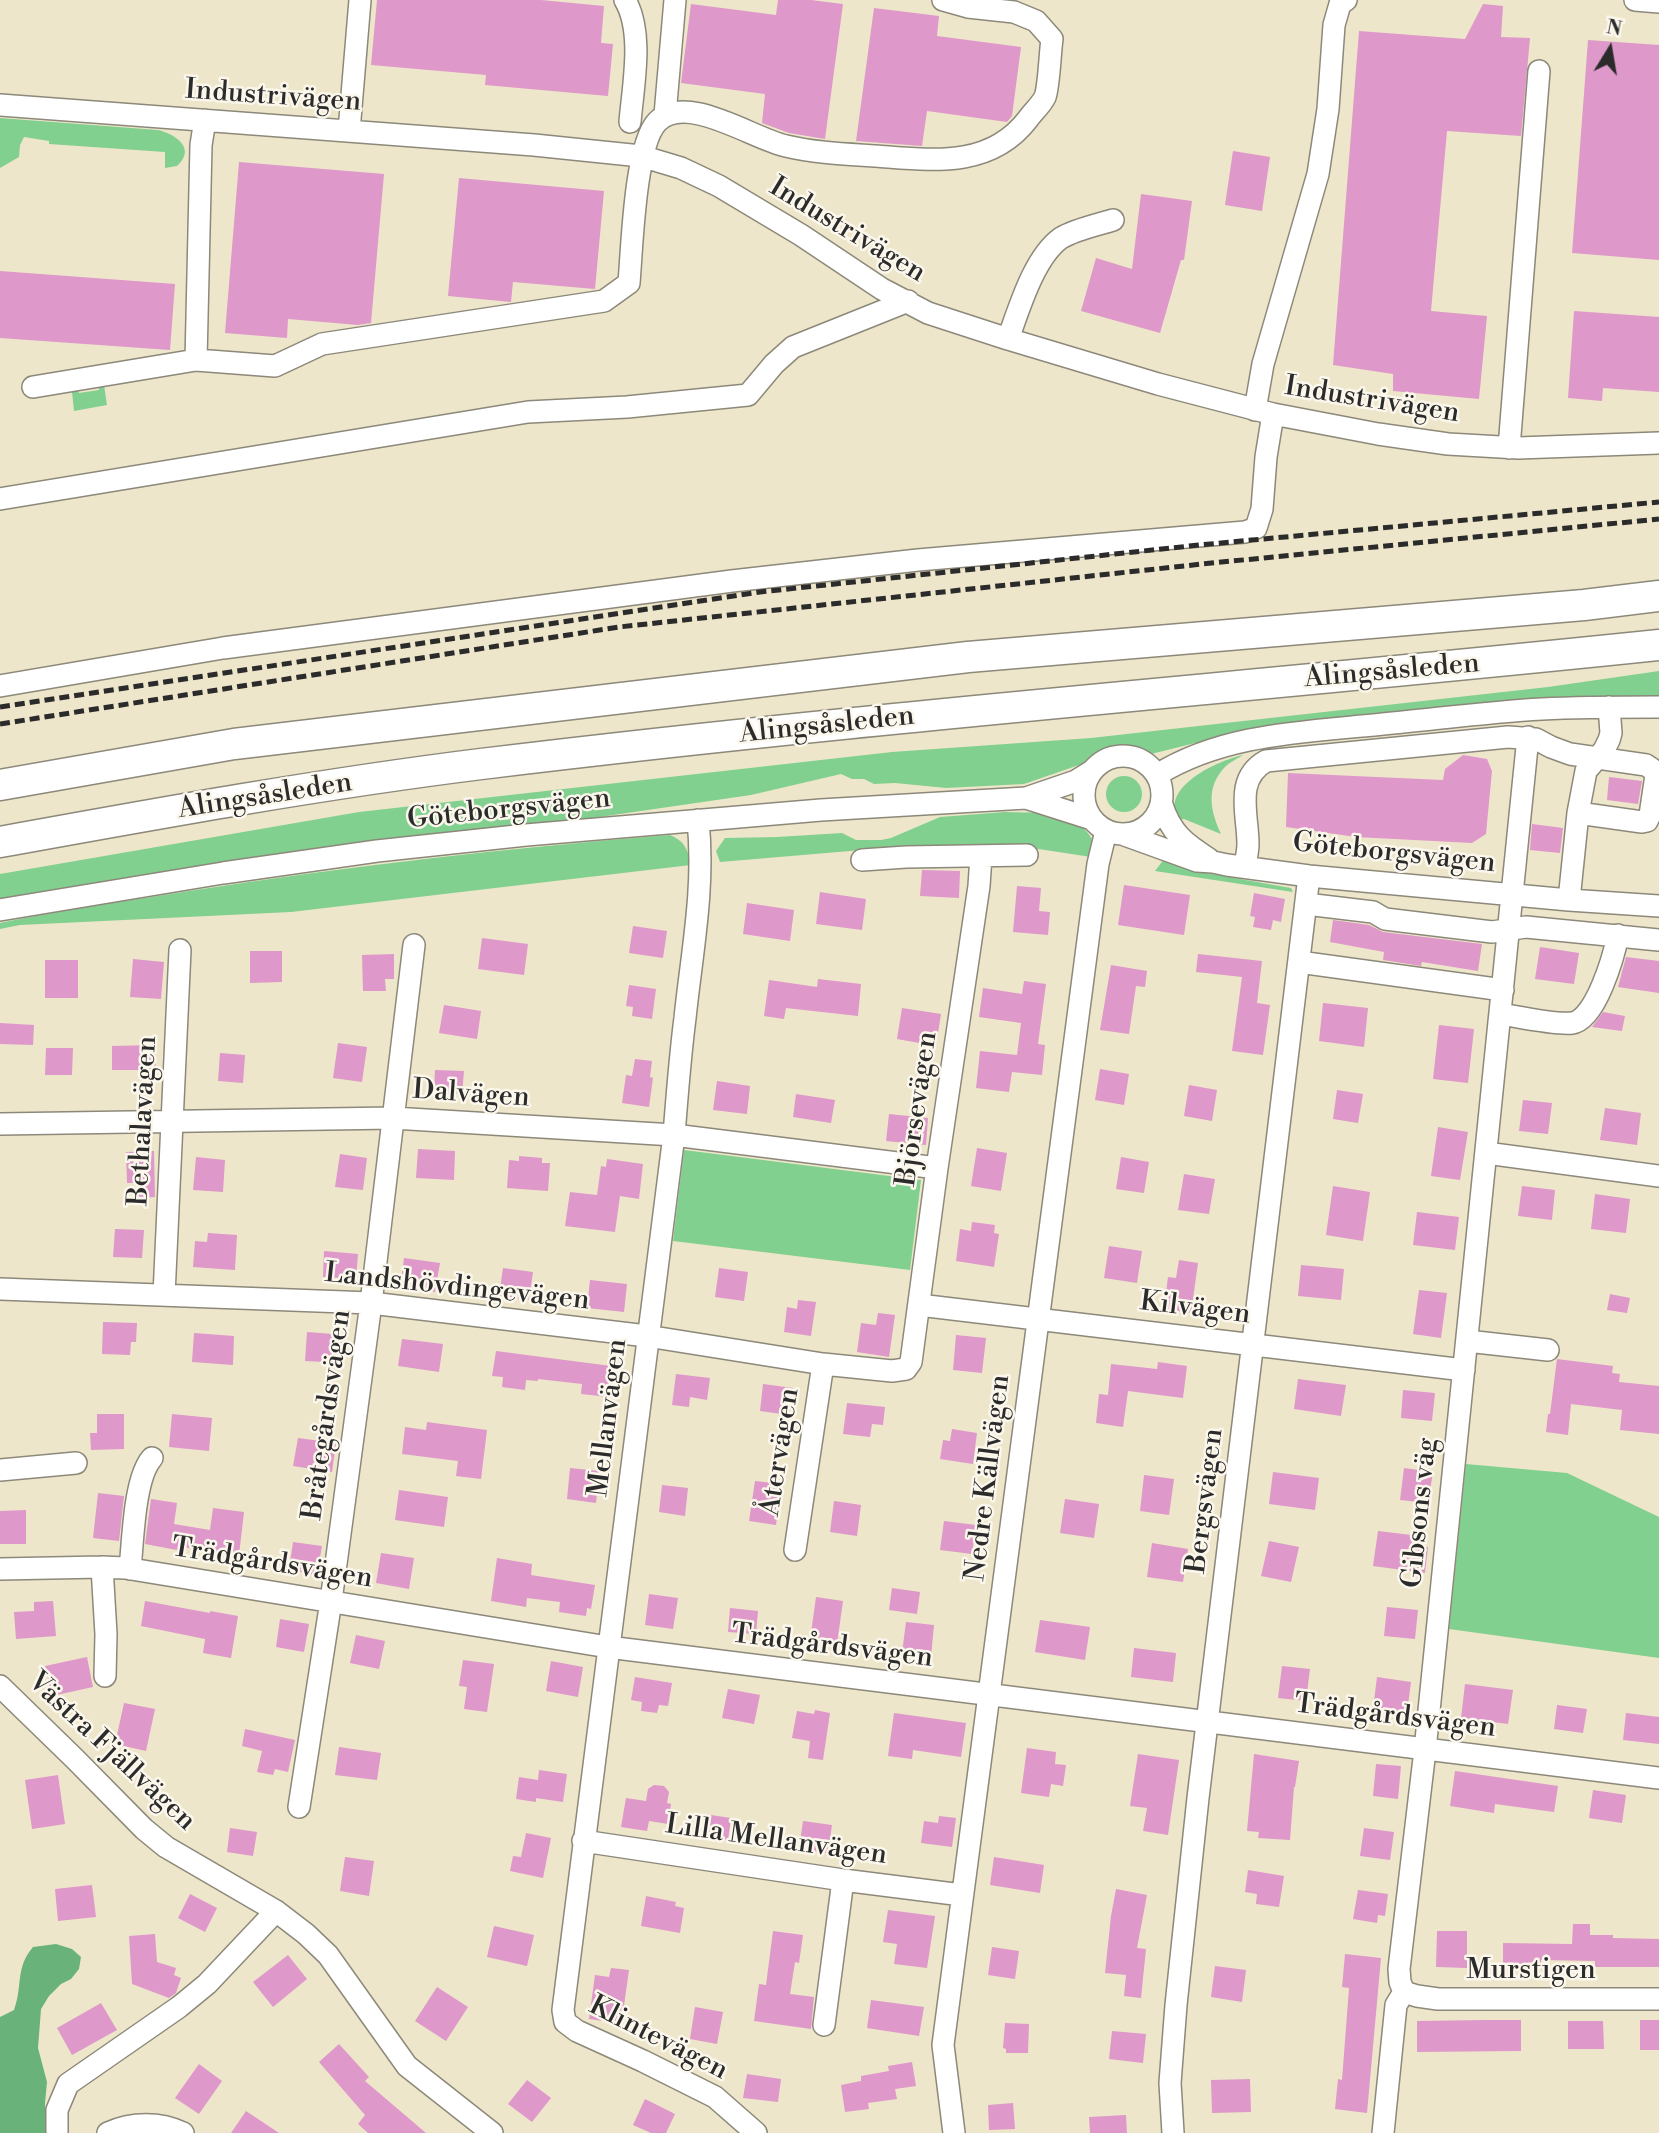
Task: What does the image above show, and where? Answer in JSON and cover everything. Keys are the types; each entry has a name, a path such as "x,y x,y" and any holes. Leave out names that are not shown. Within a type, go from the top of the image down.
{"highway":[{"path":"0,785 234,744 968,657 1659,596"},
{"name":"Alingsåsleden","path":"0,842 207,805 477,765 830,725 1659,645"}],"street":[{"path":"349,131 360,0"},
{"path":"625,0 631,9 636,40 630,122"},
{"path":"665,115 676,0"},
{"path":"33,387 196,360 275,366 321,344 604,301 629,283 641,156 652,128 665,115 695,112 785,146 830,153 943,161 972,155 1005,141 1025,123 1045,97 1052,39 1036,21 1014,12 968,7 943,0"},
{"path":"0,686 223,648 641,592 918,560 1256,528 1262,509 1266,457 1263,364 1318,174 1328,110 1335,25 1340,4 1346,0"},
{"path":"1635,0 1659,2"},
{"path":"1509,448 1539,71"},
{"name":"Industrivägen","path":"0,105 534,145 641,156 681,168 719,186 882,289 928,313 1008,340 1158,384 1264,412 1389,436 1448,444 1509,448 1659,443"},
{"path":"196,360 201,145 205,120"},
{"path":"1008,340 1035,272 1048,251 1062,238 1113,220"},
{"path":"0,499 528,412 627,407 748,395 774,364 793,347 908,301"},
{"path":"1569,900 1578,813 1587,771 1604,750 1611,733 1609,707"},
{"path":"1157,775 1211,750 1242,741 1276,736 1542,709 1659,707"},
{"path":"1245,866 1248,844 1245,794 1247,779 1257,766 1266,761 1528,737 1570,754 1646,765 1653,769 1656,775 1647,821 1578,813"},
{"name":"Gibsons väg","path":"1383,2133 1396,2005 1404,1992 1399,1969 1425,1750 1528,737"},
{"path":"1162,804 1155,819 1144,829 1137,832 1107,828 1086,808 1086,783 1092,771 1107,759 1126,756 1144,761 1157,775 1163,789 1162,804 1167,822 1174,832 1213,862"},
{"name":"Göteborgsvägen","path":"0,910 377,851 698,820 1026,798 1076,781 1092,771"},
{"name":"Göteborgsvägen","path":"1026,798 1197,861 1309,876 1659,906"},
{"name":"Mellanvägen","path":"565,2022 563,2010 583,1841 674,1135 684,1019 700,892 698,820"},
{"name":"Nedre Källvägen","path":"954,2133 943,2045 1098,864 1107,828"},
{"path":"862,860 1027,855"},
{"name":"Björsevägen","path":"906,1369 911,1362 979,886 981,856"},
{"name":"Bergsvägen","path":"1172,2133 1170,2083 1176,2005 1309,876"},
{"path":"1306,904 1373,912 1385,919 1492,932 1526,928 1618,934 1659,940"},
{"path":"1501,1014 1569,1023 1581,1019 1596,999 1615,951 1618,934"},
{"name":"Bråtegårdsvägen","path":"299,1807 331,1601 371,1303 414,945"},
{"name":"Bethalavägen","path":"164,1295 180,950"},
{"path":"1299,962 1503,990"},
{"name":"Dalvägen","path":"0,1125 393,1118 674,1135 937,1168"},
{"path":"1486,1153 1659,1176"},
{"name":"Landshövdingevägen","path":"0,1289 371,1303 647,1336 823,1364 892,1371 906,1369"},
{"name":"Kilvägen","path":"919,1305 1464,1370"},
{"path":"1467,1341 1548,1350"},
{"name":"Återvägen","path":"795,1550 823,1364"},
{"path":"130,1569 141,1479 147,1463 152,1458"},
{"path":"0,1470 76,1463"},
{"path":"102,1567 106,1634 105,1676"},
{"name":"Trädgårdsvägen","path":"0,1569 130,1569 608,1647 1659,1778"},
{"name":"Västra Fjällvägen","path":"0,1686 144,1829 166,1847 276,1911 306,1934 328,1955 407,2066 492,2133"},
{"name":"Lilla Mellanvägen","path":"583,1841 962,1895"},
{"path":"824,2025 843,1880"},
{"path":"57,2133 57,2110 68,2084 179,2007 207,1984 276,1911"},
{"name":"Murstigen","path":"1404,1992 1438,1999 1659,1999"},
{"name":"Klintevägen","path":"565,2022 577,2031 715,2097 756,2133"},
{"path":"108,2133 150,2124 163,2125 183,2133"}],"green space":[{"path":"0,118 158,130 177,138 185,153 177,166 165,168 165,152 49,144 49,141 24,137 19,157 0,168"},
{"path":"104,385 107,405 74,411 72,392 99,390 98,386"},
{"path":"1659,671 1659,696 1549,700 1252,729 1151,754 1118,746 1096,752 1082,764 1024,784 946,788 895,783 874,784 841,774 751,795 0,904 0,874 359,812 892,752 1091,738 1548,687"},
{"path":"1243,755 1226,766 1214,784 1213,809 1221,834 1184,819 1177,820 1174,808 1177,796 1184,786 1206,769"},
{"path":"1124,776 1137,781 1142,794 1137,807 1124,812 1111,807 1106,794 1111,781"},
{"path":"1005,812 1041,813 1076,823 1092,839 1091,857 1032,848 862,850 720,862 716,851 725,838 842,833 856,840 881,840 940,817"},
{"path":"670,835 685,847 691,865 291,912 20,925 0,929 0,923 23,918 249,882 429,859"},
{"path":"1164,859 1195,871 1291,888 1293,892 1155,871"},
{"path":"684,1150 921,1180 910,1270 673,1241"},
{"path":"1466,1464 1567,1473 1659,1517 1659,1658 1449,1629"},
{"path":"56,1944 72,1949 81,1957 79,1969 49,1996 41,2009 38,2048 47,2082 46,2133 0,2133 0,2017 14,2010 21,1970 33,1947"}],"building":[{"path":"377,0 541,0 604,6 601,43 613,44 608,96 485,85 486,75 371,65"},
{"path":"778,0 843,4 825,139 789,133 762,123 765,94 681,83 691,4 776,15"},
{"path":"1483,4 1503,6 1501,37 1530,38 1521,136 1447,131 1431,311 1487,316 1479,399 1393,391 1393,374 1333,365 1359,31 1465,39"},
{"path":"874,8 939,16 937,36 1021,47 1012,116 1007,122 927,111 922,146 856,141"},
{"path":"1588,40 1659,45 1659,260 1572,253"},
{"path":"1233,151 1270,157 1262,211 1225,205"},
{"path":"239,162 384,174 371,323 358,325 288,319 287,338 225,333"},
{"path":"459,178 604,191 595,289 513,282 511,302 448,296"},
{"path":"1141,194 1192,201 1184,260 1181,260 1160,333 1081,311 1096,258 1132,269"},
{"path":"0,271 175,284 170,350 0,338"},
{"path":"1574,311 1659,317 1659,392 1603,388 1602,401 1568,398"},
{"path":"1463,755 1487,759 1492,771 1486,834 1472,843 1356,837 1286,827 1288,773 1443,780 1445,769"},
{"path":"1609,777 1642,781 1638,804 1607,800"},
{"path":"1532,824 1563,828 1560,853 1530,850"},
{"path":"922,870 960,871 959,898 920,896"},
{"path":"1124,885 1190,895 1184,935 1118,925"},
{"path":"1017,886 1041,888 1039,911 1050,912 1048,935 1013,932"},
{"path":"820,892 866,899 862,930 816,924"},
{"path":"1254,893 1285,899 1281,922 1273,920 1271,930 1253,927 1255,917 1250,916"},
{"path":"747,903 794,910 790,941 743,934"},
{"path":"1333,920 1369,925 1383,932 1482,944 1478,971 1422,962 1421,966 1383,960 1384,952 1330,942"},
{"path":"633,926 667,931 663,958 629,953"},
{"path":"482,938 528,944 524,975 478,969"},
{"path":"1540,947 1579,953 1574,984 1535,979"},
{"path":"250,951 282,951 282,982 250,983"},
{"path":"394,954 394,979 385,979 386,991 363,991 362,955"},
{"path":"1198,954 1262,961 1257,1003 1270,1005 1263,1055 1232,1051 1242,977 1196,972"},
{"path":"1626,957 1659,961 1659,993 1618,987"},
{"path":"133,959 164,962 161,999 130,997"},
{"path":"45,960 78,960 78,998 45,998"},
{"path":"1111,965 1147,971 1145,987 1136,986 1129,1034 1100,1030"},
{"path":"818,979 861,984 858,1016 786,1008 784,1019 764,1016 769,980 817,987"},
{"path":"1024,981 1046,984 1038,1044 1045,1045 1042,1075 1012,1072 1009,1092 976,1088 980,1051 1017,1055 1021,1023 979,1017 983,988 1022,994"},
{"path":"629,985 656,989 652,1019 632,1016 633,1007 626,1006"},
{"path":"1323,1003 1368,1008 1364,1047 1319,1041"},
{"path":"444,1005 481,1011 477,1039 439,1033"},
{"path":"902,1008 941,1014 936,1046 897,1039"},
{"path":"1603,1012 1625,1016 1622,1031 1592,1027"},
{"path":"0,1023 34,1025 33,1045 0,1044"},
{"path":"1439,1025 1474,1029 1468,1083 1433,1079"},
{"path":"338,1043 367,1047 362,1082 333,1078"},
{"path":"155,1045 156,1070 112,1070 112,1046"},
{"path":"46,1048 73,1048 72,1075 45,1075"},
{"path":"220,1053 245,1055 243,1083 218,1081"},
{"path":"635,1059 652,1061 650,1077 653,1078 649,1107 622,1103 626,1075 632,1076"},
{"path":"1100,1069 1129,1074 1124,1105 1095,1100"},
{"path":"435,1070 464,1071 462,1094 434,1092"},
{"path":"717,1081 750,1086 747,1114 713,1110"},
{"path":"1189,1085 1217,1090 1212,1121 1184,1116"},
{"path":"1337,1090 1363,1094 1358,1123 1333,1119"},
{"path":"796,1094 835,1100 831,1123 793,1117"},
{"path":"1523,1100 1552,1103 1548,1134 1519,1131"},
{"path":"1605,1108 1641,1113 1637,1145 1600,1140"},
{"path":"889,1114 928,1118 926,1145 886,1141"},
{"path":"1438,1127 1468,1132 1460,1180 1431,1176"},
{"path":"977,1148 1007,1153 1001,1191 971,1186"},
{"path":"418,1149 455,1151 454,1180 416,1178"},
{"path":"154,1151 155,1197 138,1198 137,1183 127,1183 126,1152"},
{"path":"340,1154 367,1158 363,1190 335,1187"},
{"path":"519,1156 542,1158 542,1163 550,1163 548,1191 507,1188 509,1160 519,1161"},
{"path":"196,1157 225,1160 223,1192 193,1190"},
{"path":"1121,1157 1149,1162 1144,1193 1116,1189"},
{"path":"607,1159 643,1164 639,1199 620,1196 615,1232 565,1226 570,1192 597,1195 601,1166 606,1167"},
{"path":"1184,1174 1215,1179 1209,1214 1178,1210"},
{"path":"1333,1186 1370,1192 1363,1241 1326,1235"},
{"path":"1522,1186 1555,1190 1552,1220 1518,1216"},
{"path":"1595,1194 1630,1199 1626,1233 1591,1229"},
{"path":"1417,1212 1459,1217 1455,1250 1413,1245"},
{"path":"972,1222 995,1225 994,1233 999,1234 994,1267 956,1261 960,1229 971,1231"},
{"path":"115,1229 144,1230 142,1258 113,1257"},
{"path":"208,1233 237,1235 235,1270 193,1267 195,1241 207,1242"},
{"path":"1109,1246 1142,1251 1137,1283 1104,1278"},
{"path":"324,1251 358,1254 356,1279 323,1277"},
{"path":"404,1258 440,1263 435,1292 400,1287"},
{"path":"1179,1260 1198,1263 1191,1313 1164,1309 1168,1277 1176,1278"},
{"path":"1301,1265 1344,1269 1341,1300 1298,1296"},
{"path":"503,1268 533,1272 529,1300 499,1296"},
{"path":"719,1268 748,1272 744,1301 715,1297"},
{"path":"590,1280 627,1284 624,1312 587,1308"},
{"path":"1419,1290 1447,1293 1441,1338 1413,1334"},
{"path":"1610,1294 1630,1298 1627,1313 1607,1310"},
{"path":"798,1300 816,1302 811,1336 784,1332 787,1307 797,1309"},
{"path":"878,1313 895,1315 889,1357 857,1352 861,1323 876,1325"},
{"path":"103,1322 137,1323 136,1342 131,1342 130,1355 102,1354"},
{"path":"307,1332 346,1335 344,1363 305,1361"},
{"path":"194,1333 234,1336 233,1365 192,1362"},
{"path":"956,1335 986,1338 982,1373 953,1370"},
{"path":"402,1339 443,1344 439,1372 398,1366"},
{"path":"496,1351 611,1366 608,1397 581,1394 582,1384 538,1379 526,1380 525,1390 502,1387 503,1377 492,1376"},
{"path":"1557,1359 1613,1366 1612,1373 1620,1374 1619,1382 1659,1386 1659,1434 1620,1430 1622,1410 1571,1404 1568,1435 1546,1432"},
{"path":"1158,1362 1187,1366 1183,1398 1128,1391 1123,1427 1096,1423 1099,1394 1108,1395 1111,1364 1157,1369"},
{"path":"676,1374 710,1378 707,1400 690,1397 689,1407 672,1405"},
{"path":"1298,1379 1346,1385 1341,1416 1294,1409"},
{"path":"763,1384 793,1388 789,1415 760,1411"},
{"path":"1403,1390 1435,1393 1432,1421 1401,1418"},
{"path":"847,1403 885,1407 883,1425 872,1424 870,1437 843,1434"},
{"path":"97,1414 124,1414 124,1449 91,1450 90,1433 97,1433"},
{"path":"172,1414 212,1418 209,1451 169,1447"},
{"path":"427,1422 487,1430 481,1479 456,1476 458,1461 402,1454 405,1427 426,1430"},
{"path":"952,1429 977,1433 973,1464 940,1459 943,1440 950,1441"},
{"path":"298,1438 336,1443 332,1472 293,1466"},
{"path":"570,1468 599,1471 596,1503 567,1499"},
{"path":"1404,1468 1433,1472 1428,1503 1400,1500"},
{"path":"1273,1472 1319,1478 1315,1510 1269,1504"},
{"path":"1144,1475 1174,1479 1169,1515 1140,1511"},
{"path":"755,1481 781,1484 776,1525 749,1521"},
{"path":"662,1485 688,1488 685,1516 659,1512"},
{"path":"399,1490 448,1497 444,1527 395,1520"},
{"path":"98,1493 124,1496 119,1541 93,1538"},
{"path":"151,1499 177,1503 174,1524 210,1530 213,1508 244,1512 239,1555 182,1547 182,1551 145,1544"},
{"path":"1065,1499 1099,1504 1094,1538 1060,1533"},
{"path":"834,1501 861,1505 857,1536 830,1532"},
{"path":"26,1510 26,1544 0,1544 0,1511"},
{"path":"944,1521 976,1525 972,1554 940,1550"},
{"path":"1378,1531 1420,1536 1418,1546 1428,1547 1425,1573 1373,1566"},
{"path":"1269,1541 1299,1547 1291,1582 1261,1576"},
{"path":"293,1542 322,1546 317,1575 289,1570"},
{"path":"1152,1543 1188,1549 1183,1582 1147,1577"},
{"path":"381,1553 414,1558 409,1589 376,1583"},
{"path":"497,1558 532,1564 531,1575 595,1585 591,1609 587,1608 586,1616 559,1612 560,1602 527,1598 526,1607 491,1601"},
{"path":"892,1588 920,1592 917,1614 889,1610"},
{"path":"649,1594 678,1598 673,1629 645,1625"},
{"path":"816,1597 843,1601 837,1644 810,1640"},
{"path":"53,1601 56,1636 16,1639 14,1612 34,1611 34,1602"},
{"path":"145,1601 238,1616 231,1658 203,1653 205,1639 141,1626"},
{"path":"1387,1607 1418,1610 1415,1639 1384,1636"},
{"path":"730,1608 758,1611 756,1634 728,1632"},
{"path":"280,1619 309,1624 304,1652 276,1647"},
{"path":"1040,1620 1090,1627 1085,1660 1035,1652"},
{"path":"906,1622 934,1625 931,1657 902,1653"},
{"path":"356,1635 385,1641 379,1669 350,1663"},
{"path":"1134,1648 1176,1653 1173,1682 1131,1677"},
{"path":"87,1657 93,1687 52,1696 45,1666"},
{"path":"463,1660 494,1664 487,1712 464,1709 467,1687 459,1686"},
{"path":"551,1661 583,1667 578,1697 546,1691"},
{"path":"1282,1666 1310,1669 1306,1701 1278,1698"},
{"path":"635,1677 672,1683 668,1706 659,1705 657,1713 641,1711 642,1702 631,1700"},
{"path":"1377,1677 1411,1682 1407,1713 1373,1709"},
{"path":"1465,1684 1513,1690 1508,1724 1461,1718"},
{"path":"728,1689 760,1695 754,1724 722,1718"},
{"path":"124,1703 155,1709 146,1751 115,1744"},
{"path":"1557,1705 1587,1709 1583,1733 1554,1729"},
{"path":"815,1710 830,1713 823,1760 808,1758 810,1741 792,1738 797,1711 814,1714"},
{"path":"894,1713 966,1723 961,1757 913,1750 912,1759 888,1756"},
{"path":"1626,1713 1659,1717 1659,1744 1623,1740"},
{"path":"245,1729 295,1740 288,1772 275,1769 273,1775 257,1772 262,1751 242,1746"},
{"path":"339,1747 381,1753 377,1780 335,1775"},
{"path":"1027,1748 1056,1752 1055,1764 1066,1765 1063,1786 1051,1784 1049,1797 1021,1793"},
{"path":"1138,1754 1179,1760 1168,1835 1143,1831 1147,1808 1130,1806"},
{"path":"1254,1754 1299,1761 1290,1840 1258,1838 1259,1832 1247,1831"},
{"path":"1376,1764 1401,1766 1398,1799 1373,1796"},
{"path":"539,1770 567,1774 563,1802 536,1798 536,1802 516,1799 519,1777 538,1780"},
{"path":"1455,1771 1558,1786 1554,1812 1495,1804 1494,1813 1450,1806"},
{"path":"58,1775 65,1824 32,1829 25,1780"},
{"path":"654,1785 664,1786 669,1792 667,1803 671,1804 668,1824 649,1821 647,1831 621,1827 626,1798 646,1801 648,1789"},
{"path":"1593,1790 1626,1795 1622,1823 1589,1818"},
{"path":"704,1814 731,1818 728,1840 701,1836"},
{"path":"939,1816 956,1818 952,1847 921,1843 924,1821 938,1823"},
{"path":"803,1821 832,1825 828,1853 799,1849"},
{"path":"230,1828 257,1832 253,1856 227,1852"},
{"path":"1364,1828 1394,1832 1390,1860 1360,1856"},
{"path":"526,1833 551,1838 543,1878 510,1871 513,1856 521,1857"},
{"path":"345,1857 374,1861 369,1896 340,1891"},
{"path":"994,1857 1044,1865 1040,1893 990,1885"},
{"path":"1248,1870 1284,1876 1279,1907 1256,1904 1257,1894 1245,1892"},
{"path":"92,1885 96,1917 58,1921 55,1889"},
{"path":"1116,1889 1147,1895 1137,1948 1146,1949 1141,1998 1124,1996 1126,1975 1105,1973"},
{"path":"1358,1890 1388,1894 1385,1916 1378,1915 1377,1923 1353,1919"},
{"path":"190,1894 217,1908 205,1932 178,1918"},
{"path":"646,1896 676,1902 675,1906 684,1908 680,1933 641,1926"},
{"path":"888,1910 935,1916 927,1968 894,1964 897,1944 883,1942"},
{"path":"1573,1924 1590,1924 1590,1935 1659,1939 1659,1967 1595,1967 1595,1961 1541,1960 1541,1968 1503,1968 1503,1943 1572,1944"},
{"path":"494,1926 534,1935 527,1966 487,1957"},
{"path":"773,1931 803,1935 799,1963 795,1962 790,1994 814,1997 811,2029 754,2021 759,1984 766,1985"},
{"path":"1437,1931 1467,1931 1467,1968 1436,1967"},
{"path":"155,1934 157,1962 176,1968 174,1975 181,1978 176,1993 169,1998 132,1984 129,1936"},
{"path":"992,1947 1019,1951 1015,1979 988,1975"},
{"path":"1345,1954 1381,1958 1367,2113 1335,2109 1338,2079 1342,2080 1349,1988 1342,1987"},
{"path":"288,1955 307,1979 273,2007 253,1982"},
{"path":"1215,1966 1246,1970 1242,2002 1211,1997"},
{"path":"611,1968 629,1970 623,2013 619,2012 617,2023 589,2019 595,1975 609,1977"},
{"path":"437,1987 468,2007 446,2041 415,2021"},
{"path":"871,2000 924,2007 919,2036 867,2028"},
{"path":"101,2003 117,2030 72,2055 57,2028"},
{"path":"695,2007 723,2012 717,2044 690,2039"},
{"path":"1521,2020 1521,2051 1417,2052 1417,2021"},
{"path":"1640,2020 1659,2020 1659,2050 1640,2050"},
{"path":"1568,2021 1603,2021 1604,2049 1568,2049"},
{"path":"1005,2023 1029,2024 1028,2053 1006,2053 1003,2048"},
{"path":"1112,2031 1146,2034 1143,2063 1109,2059"},
{"path":"339,2044 369,2077 365,2081 426,2133 368,2133 358,2124 365,2115 319,2062"},
{"path":"912,2062 916,2086 895,2089 897,2099 868,2103 869,2109 845,2112 841,2085 861,2081 861,2076 889,2071 888,2066"},
{"path":"199,2064 222,2081 199,2114 175,2098"},
{"path":"747,2074 781,2079 778,2102 743,2098"},
{"path":"1250,2079 1251,2112 1212,2113 1211,2080"},
{"path":"527,2080 551,2098 532,2122 508,2104"},
{"path":"645,2099 675,2114 666,2133 651,2133 633,2125"},
{"path":"1013,2103 1015,2129 989,2130 988,2105"},
{"path":"246,2111 279,2133 231,2133"},
{"path":"1126,2115 1127,2133 1090,2133 1089,2117"}],"railway":[{"path":"0,707 760,592 1199,545 1659,502"},
{"path":"0,724 619,627 1202,564 1659,519"}]}
